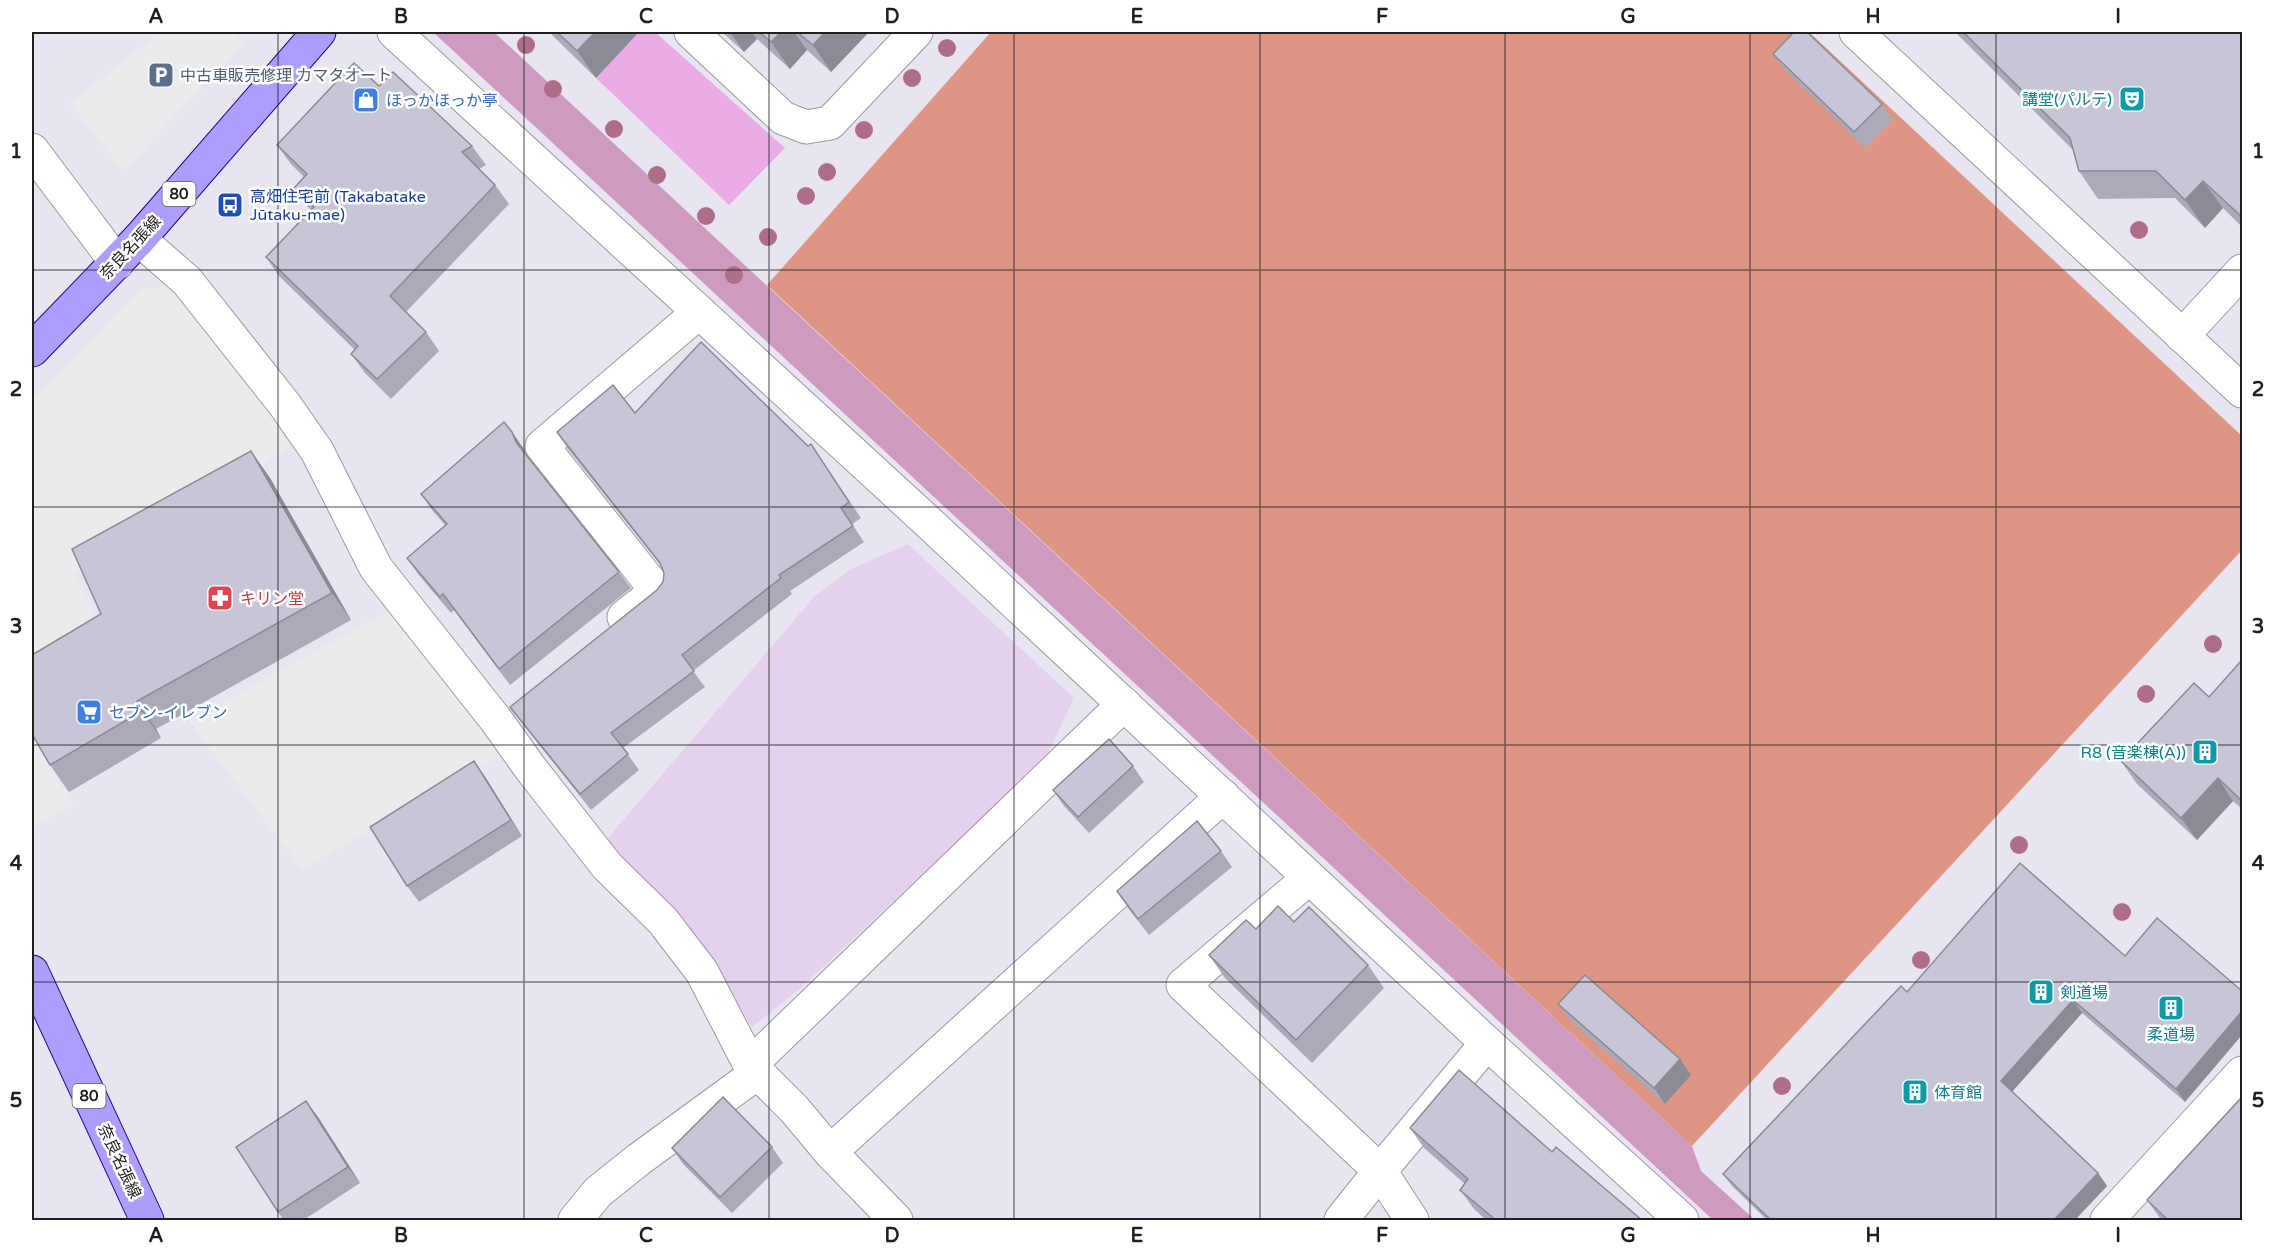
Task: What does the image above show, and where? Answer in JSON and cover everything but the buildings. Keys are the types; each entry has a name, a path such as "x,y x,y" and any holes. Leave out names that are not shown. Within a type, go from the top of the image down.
{"main road":[{"name":"奈良名張線","path":"32,350 139,239 320,32"},
{"name":"奈良名張線","path":"32,972 147,1221"}],"street":[{"path":"394,32 1124,704 1486,1043 1682,1221"},
{"path":"691,32 783,118 806,127 830,123 916,32"},
{"path":"1856,32 2242,391"},
{"path":"32,150 117,263"},
{"path":"139,239 187,281 285,405 317,451 376,568 607,866 663,921 702,972 754,1069 794,1108 830,1152 896,1221"},
{"path":"2182,336 2242,271"},
{"path":"604,634 657,591 542,446 699,312"},
{"path":"496,720 523,698"},
{"path":"575,1221 598,1192 754,1069 1124,704"},
{"path":"830,1152 1223,796"},
{"path":"1309,878 1183,985 1380,1171 1412,1221"},
{"path":"1341,1221 1486,1043"},
{"path":"2107,1221 2242,1073"}],"shaded area":[{"name":"中古車販売修理 カマタオート","path":"159,32 235,32 243,45 123,171 70,104"},
{"path":"433,32 494,32 1692,1146 1701,1171 1755,1220 1713,1220"},
{"path":"639,32 655,32 785,148 729,205 596,78"},
{"path":"991,32 1809,32 2242,436 2242,550 1692,1146 767,285"},
{"path":"143,288 177,289 271,413 289,446 265,464 74,575 108,639 32,683 32,401"},
{"path":"908,544 1074,698 1045,760 797,991 752,1027 713,964 676,917 607,839 814,597 851,569"},
{"path":"390,610 507,752 302,869 189,721"},
{"path":"32,735 74,804 32,828"}],"place":[{"name":"中古車販売修理 カマタオート","path":"161,75"},
{"name":"講堂(パルテ)","path":"2132,99"},
{"name":"ほっかほっか亭","path":"366,100"},
{"name":"高畑住宅前 (Takabatake Jūtaku-mae)","path":"230,205"},
{"name":"キリン堂","path":"220,598"},
{"name":"セブン-イレブン","path":"89,712"},
{"name":"R8 (音楽棟(A))","path":"2205,752"},
{"name":"剣道場","path":"2041,992"},
{"name":"柔道場","path":"2171,1008"},
{"name":"体育館","path":"1915,1092"}]}
